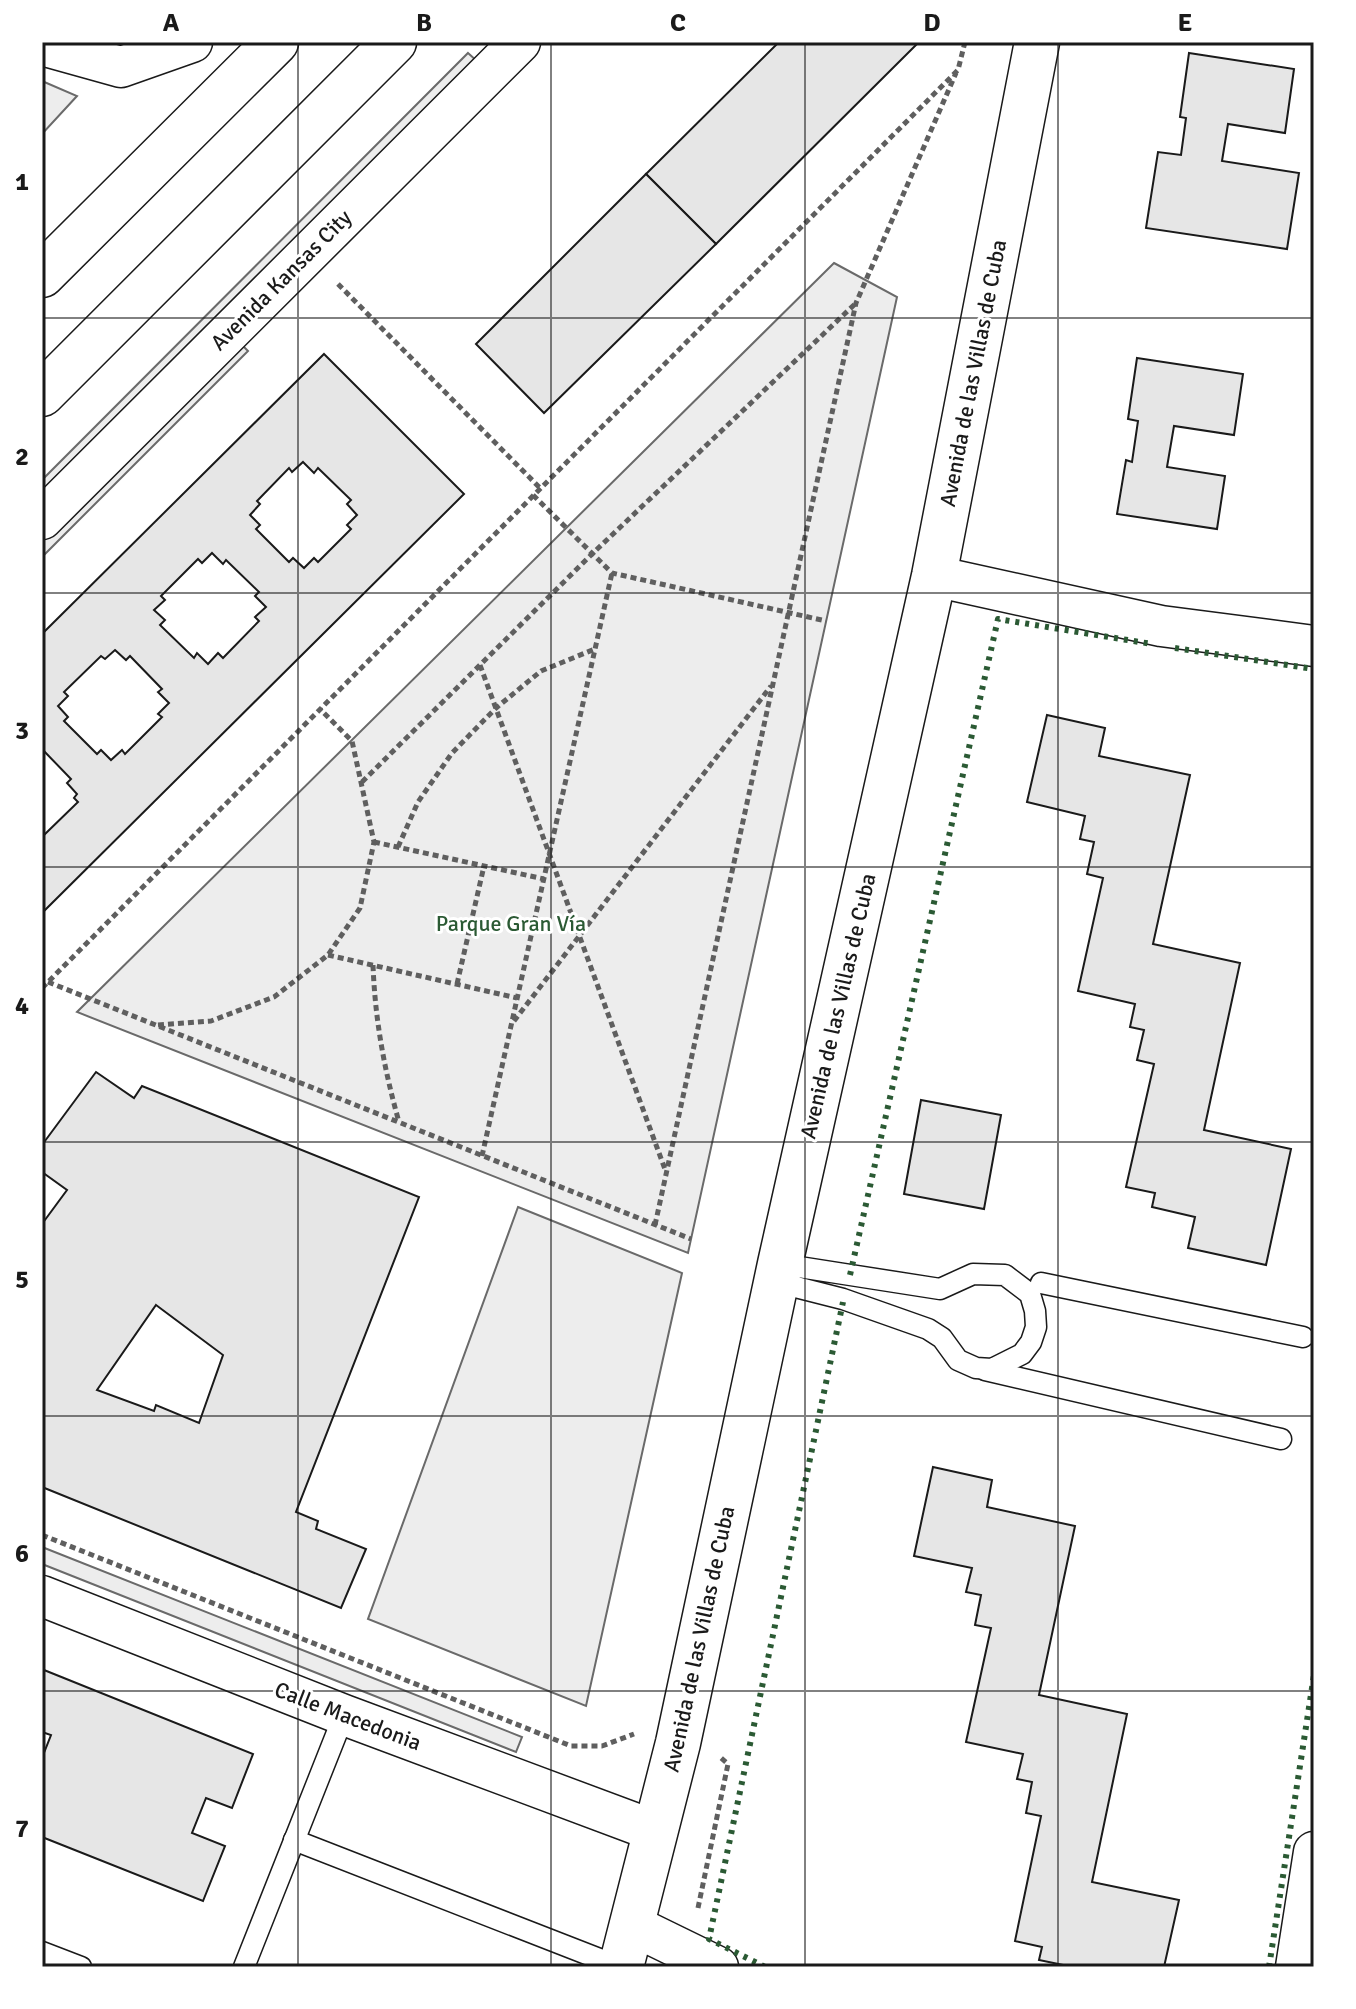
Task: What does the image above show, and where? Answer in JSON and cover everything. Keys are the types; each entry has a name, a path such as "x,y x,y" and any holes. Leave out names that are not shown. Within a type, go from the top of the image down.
{"street":[{"path":"42,45 121,67 192,42"},
{"path":"42,275 276,42"},
{"path":"42,394 394,42"},
{"name":"Avenida Kansas City","path":"42,519 520,42"},
{"name":"Avenida de las Villas de Cuba","path":"620,1967 689,1692 778,1273 934,576 1037,42"},
{"path":"934,576 1161,626 1314,646"},
{"name":"Calle Macedonia","path":"42,1596 344,1715 655,1831"},
{"path":"1296,1967 1314,1852"},
{"path":"632,1925 718,1967"}],"lane":[{"path":"778,1273 849,1277 940,1289 973,1274 1005,1275 1030,1294 1036,1327 1031,1342 1022,1354 992,1369 976,1368"},
{"path":"778,1273 928,1329 942,1338 958,1360 976,1368 1281,1439"},
{"path":"1041,1283 1303,1337"},
{"path":"244,1967 344,1715"},
{"path":"294,1840 620,1967"},
{"path":"42,1952 81,1967"}],"path":[{"path":"655,1225 856,303 958,70 965,42"},
{"path":"42,988 958,70"},
{"path":"307,254 540,488"},
{"path":"362,782 592,554 856,303"},
{"path":"533,495 612,573 826,621"},
{"path":"482,1156 612,573"},
{"path":"398,847 418,802 452,753 496,708 541,671 595,649"},
{"path":"480,665 666,1173"},
{"path":"511,1025 773,683"},
{"path":"153,1025 211,1021 274,997 328,955 360,908 374,842 362,782 352,741 320,709"},
{"path":"374,842 544,879"},
{"path":"457,984 484,866"},
{"path":"328,955 517,998"},
{"path":"373,965 375,1013 384,1069 399,1123"},
{"path":"48,982 691,1239"},
{"path":"42,1535 571,1746 602,1746 633,1734 643,1735"},
{"path":"695,1921 728,1764 715,1752"}],"shaded area":[{"path":"468,53 478,62 42,499 42,480"},
{"path":"42,81 77,96 42,134"},
{"name":"Parque Gran Vía","path":"834,263 897,297 688,1253 77,1012"},
{"path":"238,341 248,351 42,557 42,538"},
{"path":"518,1207 682,1273 586,1706 368,1619"},
{"path":"42,1547 522,1737 516,1752 42,1564"}],"building":[{"path":"779,42 919,42 716,244 646,174"},
{"path":"1189,53 1294,69 1285,133 1228,124 1222,161 1299,173 1287,249 1146,228 1158,152 1181,155 1186,118 1180,117"},
{"path":"646,174 716,244 544,413 476,344"},
{"path":"324,354 464,494 42,913 42,837 78,802 74,798 77,794 67,783 71,779 42,749 42,634","holes":["303,462 314,473 318,468 351,500 347,504 357,515 347,525 351,529 318,562 314,558 304,568 293,558 289,562 256,529 260,525 250,515 260,504 257,501 289,468 292,472","212,553 223,564 226,560 259,592 255,596 266,607 255,617 259,621 223,658 218,653 208,664 197,653 194,658 160,625 165,620 154,610 165,600 161,596 198,559 202,563","115,650 126,660 130,656 162,689 158,692 169,703 158,714 162,717 125,754 122,750 111,760 101,750 97,754 64,721 68,717 58,706 68,696 64,692 101,656 105,659"]},
{"path":"1137,358 1243,374 1234,435 1174,426 1167,467 1225,476 1217,529 1117,514 1126,460 1132,462 1138,421 1128,419"},
{"path":"1047,715 1105,728 1099,756 1190,775 1153,944 1240,963 1204,1130 1291,1149 1266,1265 1188,1248 1195,1217 1152,1207 1155,1193 1126,1187 1154,1064 1137,1060 1144,1030 1130,1027 1135,1004 1078,991 1103,878 1087,874 1094,842 1080,839 1085,816 1027,802"},
{"path":"96,1072 134,1098 142,1086 419,1197 296,1512 318,1521 316,1529 366,1549 341,1608 42,1487 42,1224 67,1190 42,1172 42,1145","holes":["156,1305 223,1355 199,1423 156,1405 154,1411 97,1390"]},
{"path":"921,1100 1001,1115 984,1209 904,1194"},
{"path":"933,1467 992,1480 987,1507 1075,1526 1039,1695 1127,1714 1092,1882 1179,1900 1164,1967 1073,1967 1039,1960 1042,1947 1015,1941 1041,1816 1026,1813 1032,1782 1017,1779 1023,1754 966,1742 991,1628 975,1625 981,1595 966,1592 972,1568 914,1556"},
{"path":"44,1670 253,1754 232,1808 206,1798 192,1833 225,1846 203,1901 42,1837 42,1758 51,1735 42,1732"}],"hedge":[{"path":"850,1275 998,619 1152,644"},
{"path":"1175,648 1314,669"},
{"path":"765,1967 709,1939 843,1302"},
{"path":"1269,1967 1314,1675"}]}
